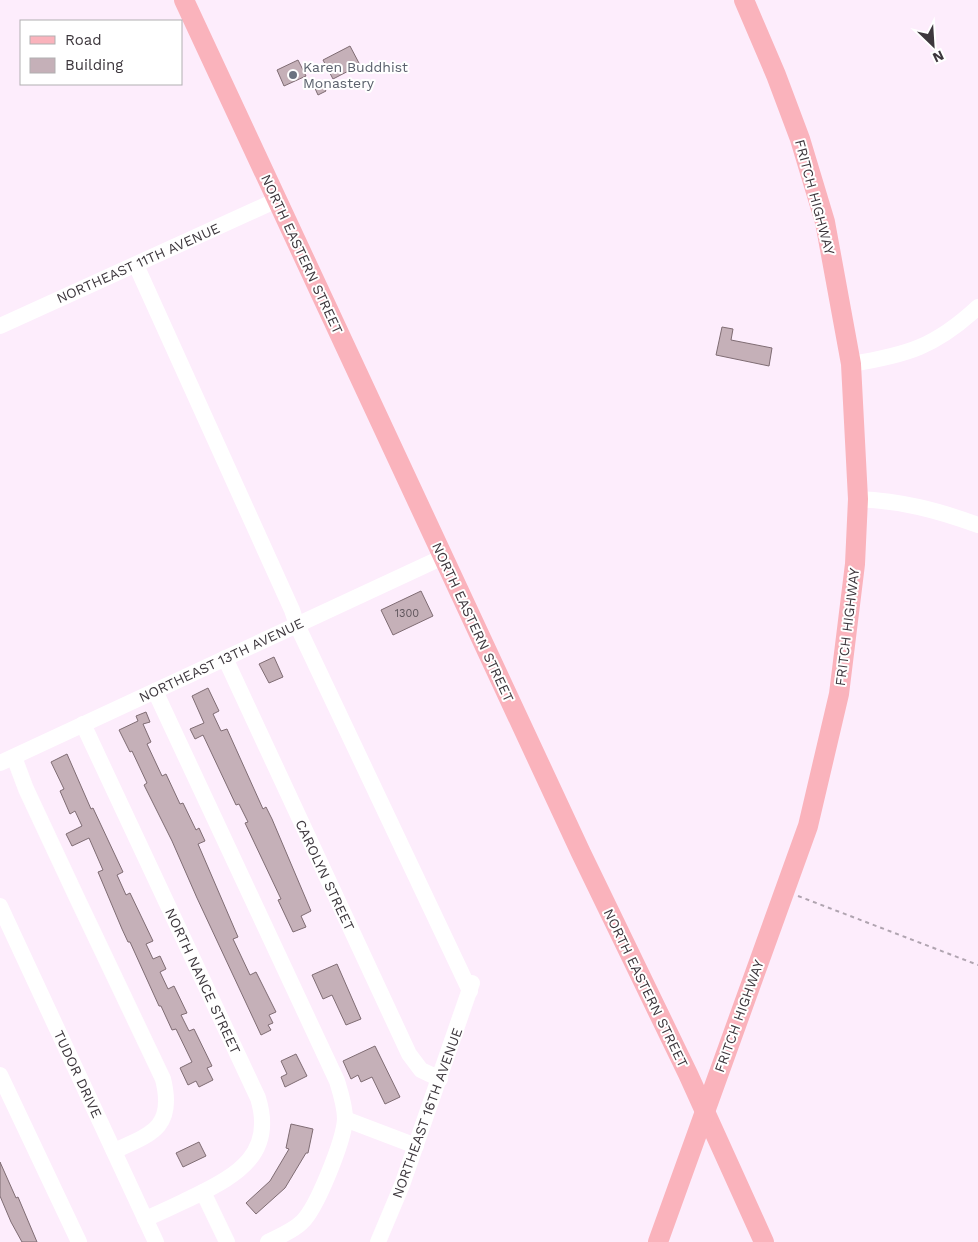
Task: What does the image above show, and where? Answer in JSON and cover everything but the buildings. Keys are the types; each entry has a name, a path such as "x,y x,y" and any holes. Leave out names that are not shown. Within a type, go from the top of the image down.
{"main road":[{"name":"NORTH EASTERN STREET","path":"184,0 581,853 705,1111 764,1242"},
{"name":"FRITCH HIGHWAY","path":"658,1242 808,826 839,694 853,591 858,499 851,364 825,222 800,139 776,75 744,0"}],"street":[{"name":"NORTHEAST 11TH AVENUE","path":"0,326 277,200"},
{"path":"136,264 292,610 297,625"},
{"path":"851,364 894,357 917,350 947,333 978,307"},
{"path":"858,499 883,500 923,507 978,525"},
{"name":"NORTHEAST 13TH AVENUE","path":"7,760 443,556"},
{"name":"NORTHEAST 16TH AVENUE","path":"297,625 471,987 402,1186 378,1242"},
{"name":"CAROLYN STREET","path":"224,658 409,1054 421,1070 440,1079"},
{"path":"155,691 337,1081 342,1097 345,1119 342,1136 312,1209 302,1222 289,1232 268,1242"},
{"name":"NORTH NANCE STREET","path":"83,724 258,1098 262,1111 262,1136 252,1157 242,1169 228,1180 145,1219"},
{"path":"7,760 26,790 163,1080 167,1096 164,1113 158,1127 148,1136 114,1151"},
{"name":"TUDOR DRIVE","path":"0,906 156,1242"},
{"path":"0,1076 79,1242"},
{"path":"345,1119 416,1146"},
{"path":"203,1192 227,1242"}],"path":[{"path":"784,890 978,965"}],"place":[{"name":"Karen Buddhist Monastery","path":"293,75"}]}
